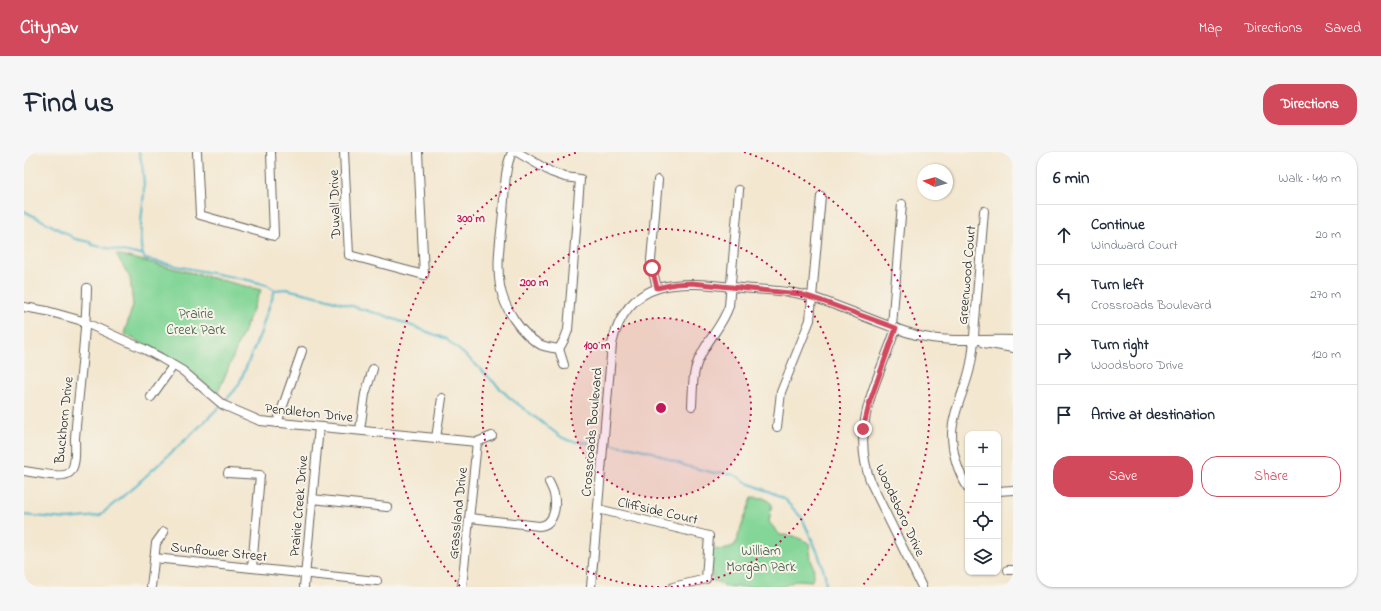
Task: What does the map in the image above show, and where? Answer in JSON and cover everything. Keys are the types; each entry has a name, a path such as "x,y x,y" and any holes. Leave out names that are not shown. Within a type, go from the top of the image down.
{"street":[{"path":"197,152 200,215 274,236 271,152"},
{"name":"Duvall Drive","path":"344,152 349,255 424,275 418,152"},
{"path":"512,152 508,161 506,177 499,261 500,286 510,311 527,334 542,345 559,349"},
{"path":"517,152 551,172 565,177 580,179 568,325 565,338 559,349 564,365"},
{"path":"657,288 651,260 658,180"},
{"path":"692,406 697,362 726,315 729,306 739,190"},
{"path":"777,427 781,392 809,325 821,196"},
{"name":"Woodsboro Drive","path":"902,204 894,327 866,413 862,446 867,471 874,488 922,587"},
{"name":"Greenwood Court","path":"965,482 956,461 952,431 968,377 973,353 984,211"},
{"name":"Crossroads Boulevard","path":"591,587 611,350 616,329 624,313 643,295 657,288 675,284 691,283 784,292 812,298 924,336 974,340 1013,340"},
{"name":"Buckhorn Drive","path":"24,471 63,476 70,473 73,468 82,354 86,323 87,288"},
{"name":"Pendleton Drive","path":"24,308 47,311 86,323 144,350 174,366 221,403 260,421 477,442"},
{"name":"Crossroads Boulevard","path":"974,340 1013,348"},
{"path":"277,423 302,351"},
{"path":"151,397 174,366"},
{"path":"360,430 365,394 373,369"},
{"path":"436,438 442,398"},
{"name":"Prairie Creek Drive","path":"304,587 319,427"},
{"path":"477,442 492,436"},
{"name":"Grassland Drive","path":"462,587 477,442"},
{"path":"228,473 260,475 252,568"},
{"path":"470,518 539,526 545,525 551,521 554,513 555,497 549,482"},
{"path":"1001,491 1013,490"},
{"path":"312,499 387,507"},
{"name":"Cliffside Court","path":"598,509 709,536 706,579 673,587"},
{"name":"Sunflower Street","path":"151,587 156,544 164,532"},
{"name":"Sunflower Street","path":"154,558 377,581"}],"green space":[{"name":"Prairie Creek Park","path":"116,254 261,290 217,395 184,366 124,334 133,305 130,278"},
{"name":"William Morgan Park","path":"752,497 764,498 772,504 769,522 780,535 794,536 809,543 814,571 812,581 797,580 782,587 726,587 718,582 712,581 713,575 710,568 712,549 724,550 735,545"}],"waterway":[{"path":"139,152 144,187 140,236 142,253 145,259 248,280 267,285 275,290 286,289 325,298 381,314 446,339 471,360 510,398 561,437 570,441 600,444"},
{"path":"24,211 75,239 90,242 92,245 141,254"},
{"path":"224,402 239,384 261,332 275,290"},
{"path":"24,515 67,519 99,516 134,487 221,405"},
{"path":"605,444 632,447 652,452 686,466 715,473 720,472 735,475 748,483 775,494 785,500 802,518 818,553 825,575 826,587"}],"route":[{"path":"652,268 657,288 675,284 691,283 800,294 896,328 866,413 863,429"}]}
